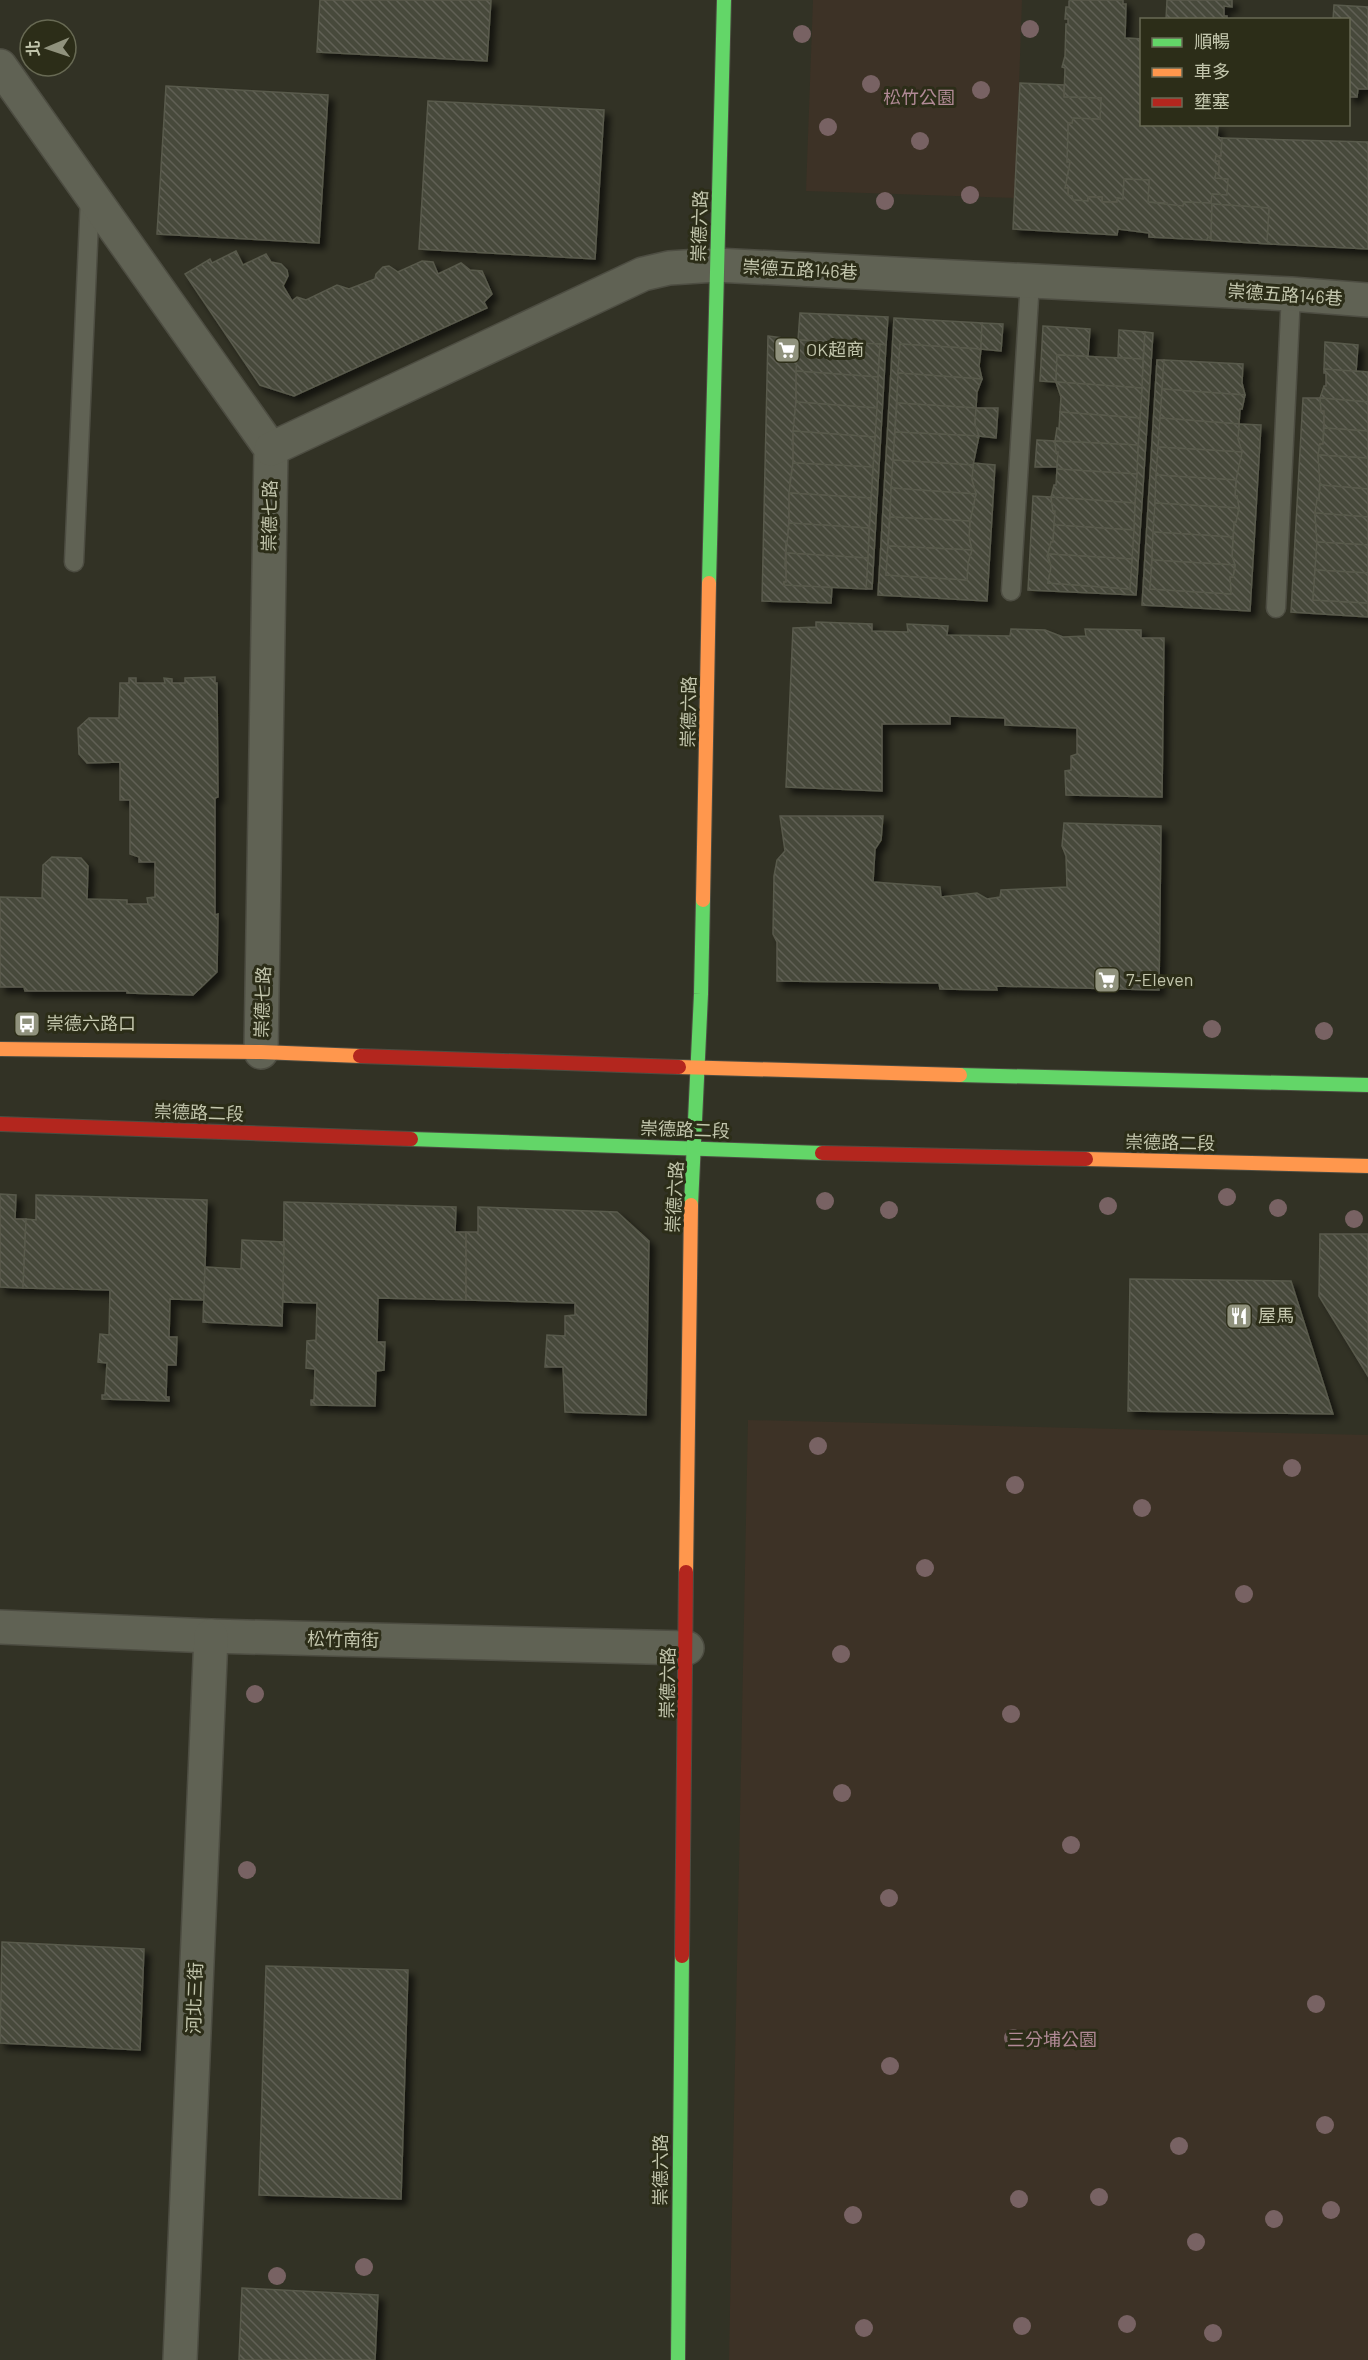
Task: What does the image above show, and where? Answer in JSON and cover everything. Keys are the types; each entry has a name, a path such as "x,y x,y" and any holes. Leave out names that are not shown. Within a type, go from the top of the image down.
{"main road":[{"name":"崇德六路","path":"678,2360 690,1219 701,994 716,265 724,0"},
{"path":"0,1049 261,1052 697,1068 1368,1085"},
{"name":"崇德路二段","path":"0,1124 776,1152 1368,1166"}],"street":[{"path":"0,66 271,449"},
{"name":"崇德五路146巷","path":"271,449 643,274 669,268 716,265 1291,294 1368,300"},
{"name":"崇德七路","path":"261,1052 271,449"},
{"name":"松竹南街","path":"0,1627 211,1636 687,1648"},
{"name":"河北三街","path":"180,2360 211,1636"}],"lane":[{"path":"74,562 90,194"},
{"path":"1011,591 1030,281"},
{"path":"1276,608 1291,294"}],"green space":[{"name":"松竹公園","path":"813,0 1022,0 1015,198 806,191"},
{"name":"三分埔公園","path":"748,1420 1368,1435 1368,2360 729,2360"}],"building":[{"path":"320,0 491,0 487,61 317,52"},
{"path":"1123,0 1123,4 1126,4 1125,38 1140,39 1140,126 1218,126 1217,137 1222,138 1221,156 1216,156 1215,161 1219,161 1219,173 1216,173 1215,178 1228,179 1227,195 1212,194 1211,203 1184,202 1183,206 1167,206 1167,203 1148,202 1149,180 1124,179 1123,199 1117,198 1117,202 1102,202 1102,197 1088,197 1088,201 1073,200 1072,196 1068,195 1068,188 1065,188 1070,162 1067,162 1068,123 1072,123 1073,118 1100,119 1101,98 1064,97 1065,68 1062,67 1065,56 1066,24 1068,24 1068,19 1065,19 1066,7 1069,7 1069,1"},
{"path":"1167,0 1232,0 1232,7 1224,6 1224,16 1227,18 1166,18"},
{"path":"1334,5 1368,7 1368,89 1358,89 1357,97 1350,97 1350,18 1333,18"},
{"path":"1020,83 1064,85 1064,97 1101,98 1100,119 1073,118 1072,123 1068,123 1067,162 1070,162 1065,188 1068,188 1068,195 1072,196 1073,200 1088,201 1088,197 1102,197 1102,202 1117,202 1117,198 1123,199 1124,179 1149,180 1148,202 1183,206 1184,202 1211,203 1212,194 1227,195 1228,179 1215,178 1216,173 1219,173 1219,161 1215,161 1216,156 1221,156 1222,138 1368,142 1368,249 1271,244 1267,241 1269,208 1212,204 1211,238 1208,237 1207,240 1149,237 1149,233 1118,229 1117,235 1013,229"},
{"path":"166,86 328,95 319,243 157,234"},
{"path":"428,101 604,110 595,259 419,249"},
{"path":"1212,204 1269,208 1267,241 1271,244 1207,240 1208,237 1211,238"},
{"path":"236,251 243,265 266,254 271,262 281,264 287,270 288,276 283,286 292,301 297,297 306,300 337,285 349,289 375,279 376,274 383,267 389,266 398,272 422,261 433,262 438,274 461,263 470,270 482,271 492,294 484,302 487,308 294,396 260,385 185,274 210,259 212,263"},
{"path":"800,313 888,317 886,345 798,340"},
{"path":"894,318 982,323 981,349 900,344 886,575 967,580 968,563 972,550 969,537 970,521 976,494 972,480 973,463 995,465 987,601 878,595"},
{"path":"982,323 1003,324 1001,351 981,349"},
{"path":"1043,326 1090,329 1088,356 1057,355 1056,382 1040,381"},
{"path":"1119,330 1145,332 1143,359 1118,358"},
{"path":"1145,332 1153,333 1136,595 1028,590 1033,496 1051,497 1053,511 1055,511 1053,542 1051,542 1047,556 1051,567 1048,583 1130,589"},
{"path":"768,336 798,340 793,463 784,585 832,587 831,603 762,601"},
{"path":"798,340 880,344 878,377 796,371"},
{"path":"1325,342 1358,345 1356,372 1324,369"},
{"path":"880,344 886,345 872,589 866,589"},
{"path":"900,344 981,349 979,366 982,379 898,373"},
{"path":"1057,355 1143,359 1142,388 1056,382"},
{"path":"1157,360 1164,360 1150,589 1231,594 1230,577 1233,577 1235,566 1232,556 1234,522 1236,522 1239,508 1237,496 1235,496 1237,471 1242,452 1238,439 1239,424 1261,425 1250,611 1142,605"},
{"path":"1164,360 1243,364 1242,383 1245,395 1162,389"},
{"path":"1324,369 1368,372 1368,402 1320,398 1326,386"},
{"path":"796,371 878,377 877,408 796,402"},
{"path":"898,373 982,379 977,392 976,408 897,403"},
{"path":"1056,382 1142,388 1140,418 1060,412 1061,397"},
{"path":"1162,389 1245,395 1242,409 1240,409 1239,424 1160,418"},
{"path":"1303,398 1320,398 1321,411 1324,411 1323,444 1320,444 1318,455 1319,500 1317,500 1315,513 1317,542 1313,600 1368,603 1368,617 1291,612"},
{"path":"1320,398 1368,402 1368,431 1324,428 1324,411 1321,411"},
{"path":"796,402 877,408 875,437 793,431"},
{"path":"897,403 976,408 975,424 979,436 895,432"},
{"path":"976,408 998,408 996,438 979,436 975,424"},
{"path":"1060,412 1140,418 1138,445 1055,441 1057,428 1059,429"},
{"path":"1160,418 1239,424 1238,439 1242,452 1158,447"},
{"path":"1324,428 1368,431 1368,458 1318,455 1320,444 1323,444"},
{"path":"793,431 875,437 873,467 793,463"},
{"path":"895,432 979,436 973,465 893,460"},
{"path":"1037,440 1055,441 1056,452 1058,452 1057,467 1035,467"},
{"path":"1055,441 1138,445 1137,474 1057,469 1058,452 1056,452"},
{"path":"1158,447 1242,452 1236,480 1156,475"},
{"path":"1318,455 1368,458 1368,489 1320,485"},
{"path":"893,460 973,465 972,480 976,494 891,488"},
{"path":"793,463 873,467 871,498 789,493"},
{"path":"1057,469 1137,474 1135,503 1051,497 1054,485 1056,485"},
{"path":"1156,475 1236,480 1235,496 1237,496 1239,508 1155,503"},
{"path":"1320,485 1368,489 1368,517 1315,513"},
{"path":"891,488 976,494 970,521 890,517"},
{"path":"789,493 871,498 869,528 789,523"},
{"path":"1051,497 1135,503 1134,530 1054,525 1055,511 1053,511"},
{"path":"1155,503 1239,508 1236,522 1234,522 1233,537 1153,532"},
{"path":"1315,513 1368,517 1368,545 1317,542"},
{"path":"890,517 970,521 969,537 972,550 888,546"},
{"path":"789,523 869,528 868,558 786,553"},
{"path":"1054,525 1134,530 1132,559 1048,554 1051,542 1053,542"},
{"path":"1153,532 1233,537 1232,556 1235,565 1152,560"},
{"path":"1317,542 1368,545 1368,573 1315,570"},
{"path":"888,546 972,550 968,563 967,580 886,575"},
{"path":"786,553 868,558 866,589 784,585 786,582"},
{"path":"1048,554 1132,559 1130,589 1048,583 1051,567"},
{"path":"1152,560 1235,565 1233,577 1230,577 1231,594 1150,589"},
{"path":"1315,570 1368,573 1368,603 1313,600"},
{"path":"816,622 872,624 872,631 908,632 907,624 948,626 947,635 1010,636 1011,629 1045,630 1063,637 1086,636 1085,629 1141,630 1141,638 1164,638 1162,797 1066,795 1065,771 1071,770 1071,756 1077,754 1077,728 1005,725 1005,718 950,716 950,724 882,724 882,791 786,787 793,628 816,627"},
{"path":"215,677 215,683 217,683 218,797 215,798 217,972 193,995 127,993 127,991 25,991 24,987 0,987 0,897 42,898 43,865 52,857 81,858 88,866 87,899 127,900 127,904 148,904 147,898 155,897 155,862 139,862 139,857 130,854 130,800 120,800 120,762 87,763 79,754 78,728 89,718 119,718 120,683 129,683 129,678 136,678 136,683 165,683 164,678 172,679 172,683 185,683 185,678"},
{"path":"780,816 883,816 881,840 875,849 873,882 940,887 941,897 977,893 987,899 1000,897 1001,890 1067,887 1066,856 1062,846 1064,823 1161,826 1159,990 996,986 997,990 940,989 939,983 777,981 777,942 773,934 774,876 777,860 785,851"},
{"path":"0,1194 16,1195 15,1219 26,1219 23,1288 0,1287"},
{"path":"36,1195 207,1200 204,1300 170,1299 169,1337 177,1337 176,1365 167,1365 166,1397 169,1397 169,1401 102,1399 102,1395 105,1395 107,1363 98,1362 100,1334 109,1335 110,1290 23,1288 26,1219 36,1220"},
{"path":"284,1202 456,1207 455,1232 466,1232 466,1300 378,1298 377,1342 385,1342 384,1370 376,1371 375,1406 311,1405 311,1400 314,1400 315,1369 306,1368 307,1341 316,1340 317,1303 283,1302"},
{"path":"478,1207 617,1212 649,1241 646,1415 565,1412 563,1367 545,1367 547,1335 565,1336 565,1316 575,1315 575,1303 466,1300 466,1232 478,1232"},
{"path":"1320,1234 1368,1234 1368,1376 1319,1296"},
{"path":"242,1240 284,1242 282,1326 203,1322 205,1267 241,1269"},
{"path":"1130,1279 1291,1281 1333,1414 1128,1411"},
{"path":"2,1942 144,1949 140,2050 0,2043"},
{"path":"266,1966 408,1970 401,2199 259,2195"},
{"path":"242,2288 378,2295 375,2360 239,2360"}],"traffic: fast":[{"path":"709,583 724,0"},
{"path":"691,1205 703,900"},
{"path":"960,1075 1368,1085"},
{"path":"411,1139 822,1153"},
{"path":"678,2360 682,1956"}],"traffic: slow":[{"path":"703,900 709,583"},
{"path":"0,1049 261,1052 360,1056"},
{"path":"679,1067 960,1075"},
{"path":"1086,1159 1368,1166"},
{"path":"686,1572 691,1205"}],"traffic: jam":[{"path":"360,1056 679,1067"},
{"path":"0,1124 411,1139"},
{"path":"822,1153 1086,1159"},
{"path":"682,1956 686,1572"}],"place":[{"name":"OK超商","path":"787,350"},
{"name":"7-Eleven","path":"1107,980"},
{"name":"崇德六路口","path":"27,1024"},
{"name":"屋馬","path":"1239,1316"}]}
